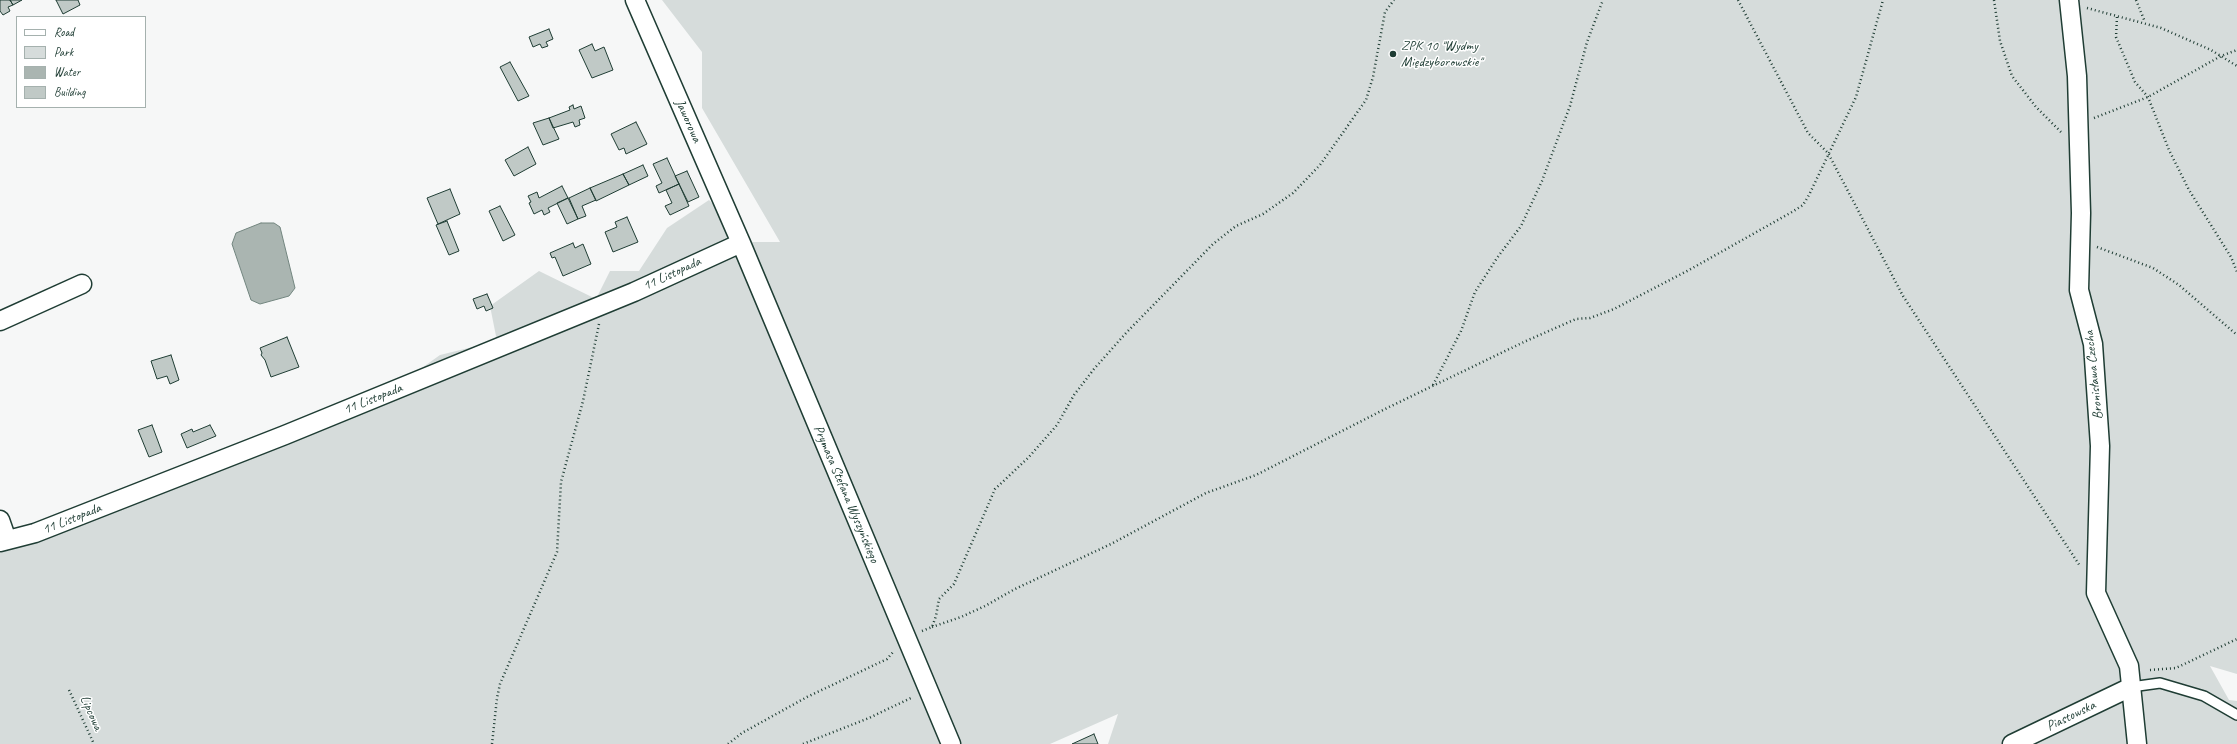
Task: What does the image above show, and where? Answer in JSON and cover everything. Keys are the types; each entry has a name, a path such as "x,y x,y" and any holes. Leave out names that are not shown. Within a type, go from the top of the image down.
{"street":[{"name":"Jaworowa","path":"634,0 741,243"},
{"name":"Bronisława Czecha","path":"2070,5 2077,76 2080,240 2079,290 2093,344 2100,446 2096,593 2129,666 2137,744"},
{"name":"11 Listopada","path":"3,541 35,534 300,429 604,304 741,243"},
{"name":"Prymasa Stefana Wyszyńskiego","path":"741,243 951,744"},
{"path":"0,321 82,284"},
{"path":"0,520 3,541"},
{"name":"Piastowska","path":"2012,744 2130,683"}],"lane":[{"path":"2130,683 2160,683 2204,696 2237,714"}],"path":[{"path":"932,627 936,616 939,598 954,584 995,489 1028,458 1057,425 1074,395 1094,369 1126,333 1213,244 1236,226 1263,214 1293,193 1320,165 1366,100 1373,77 1385,12 1394,0"},
{"path":"1433,386 1462,331 1475,292 1493,263 1520,226 1542,182 1570,106 1587,42 1603,0"},
{"path":"1738,0 1808,133 1828,153 1903,296 2082,571"},
{"path":"728,744 742,733 780,714 807,697 887,659 906,637 961,617 985,606 1015,589 1105,547 1206,493 1256,475 1433,386 1576,319 1596,316 1635,298 1803,205 1856,97 1883,0"},
{"path":"1994,0 2000,41 2012,76 2036,107 2063,134"},
{"path":"2136,0 2145,22"},
{"path":"2070,5 2099,9 2117,17 2145,22 2221,56 2237,66"},
{"path":"2117,17 2116,37 2135,82 2148,97 2169,150 2186,183 2231,257 2237,272"},
{"path":"2078,124 2148,97 2221,56 2237,50"},
{"path":"2080,240 2153,268 2178,285 2237,335"},
{"path":"492,744 496,698 500,684 557,552 562,482 583,401 604,304"},
{"path":"2130,683 2156,668 2176,668 2237,639"},
{"name":"Lipcowa","path":"69,690 94,744"},
{"path":"803,744 869,718 928,690"}],"green space":[{"path":"662,0 2237,0 2237,674 2210,666 2229,700 2237,701 2237,744 1108,744 1118,714 1050,744 0,744 0,553 357,414 440,355 497,341 490,306 539,271 596,299 610,271 639,271 667,228 709,200 752,242 780,242 702,108 702,52"}],"water":[{"path":"261,223 274,223 280,227 295,288 289,296 260,304 251,300 232,244 236,233"}],"building":[{"path":"0,0 10,0 13,5 8,7 10,11 3,15 0,11"},
{"path":"10,0 22,0 13,5"},
{"path":"56,0 78,0 80,5 63,14"},
{"path":"549,29 553,39 546,42 548,46 542,48 540,44 533,47 529,37"},
{"path":"592,44 595,51 604,47 613,70 592,78 579,50"},
{"path":"510,62 529,96 518,101 500,67"},
{"path":"573,105 574,109 581,106 585,118 579,120 580,125 575,127 573,122 553,128 549,118 570,110 569,107"},
{"path":"549,118 559,139 543,145 533,123"},
{"path":"636,122 647,144 626,154 624,148 619,150 611,134"},
{"path":"528,147 536,164 514,176 505,160"},
{"path":"667,158 679,184 659,193 656,186 662,183 653,164"},
{"path":"643,165 648,176 629,185 623,174"},
{"path":"687,171 699,197 688,202 675,176"},
{"path":"623,174 629,185 596,201 590,188"},
{"path":"679,184 689,206 670,215 665,206 672,203 666,190"},
{"path":"562,186 568,198 548,208 550,212 544,215 542,210 534,214 529,203 531,202 528,196 537,192 539,198"},
{"path":"590,188 596,200 582,206 586,216 578,219 569,198"},
{"path":"450,189 460,214 438,224 427,198"},
{"path":"568,198 578,219 567,224 557,203"},
{"path":"500,206 515,235 503,241 489,211"},
{"path":"627,217 638,242 613,252 605,232 617,227 615,222"},
{"path":"447,221 459,251 449,255 436,225"},
{"path":"573,243 575,248 583,244 591,264 563,276 555,257 552,258 550,253"},
{"path":"487,294 493,308 486,311 484,306 477,309 473,299"},
{"path":"287,337 299,367 271,377 265,360 261,355 262,353 260,348"},
{"path":"171,355 179,380 170,384 167,376 157,379 151,361"},
{"path":"152,425 162,452 149,457 138,430"},
{"path":"210,425 216,436 187,448 181,434 192,429 193,432"},
{"path":"1094,734 1098,744 1072,744"}],"place":[{"name":"ZPK 10 \"Wydmy Międzyborowskie\"","path":"1393,54"}]}
